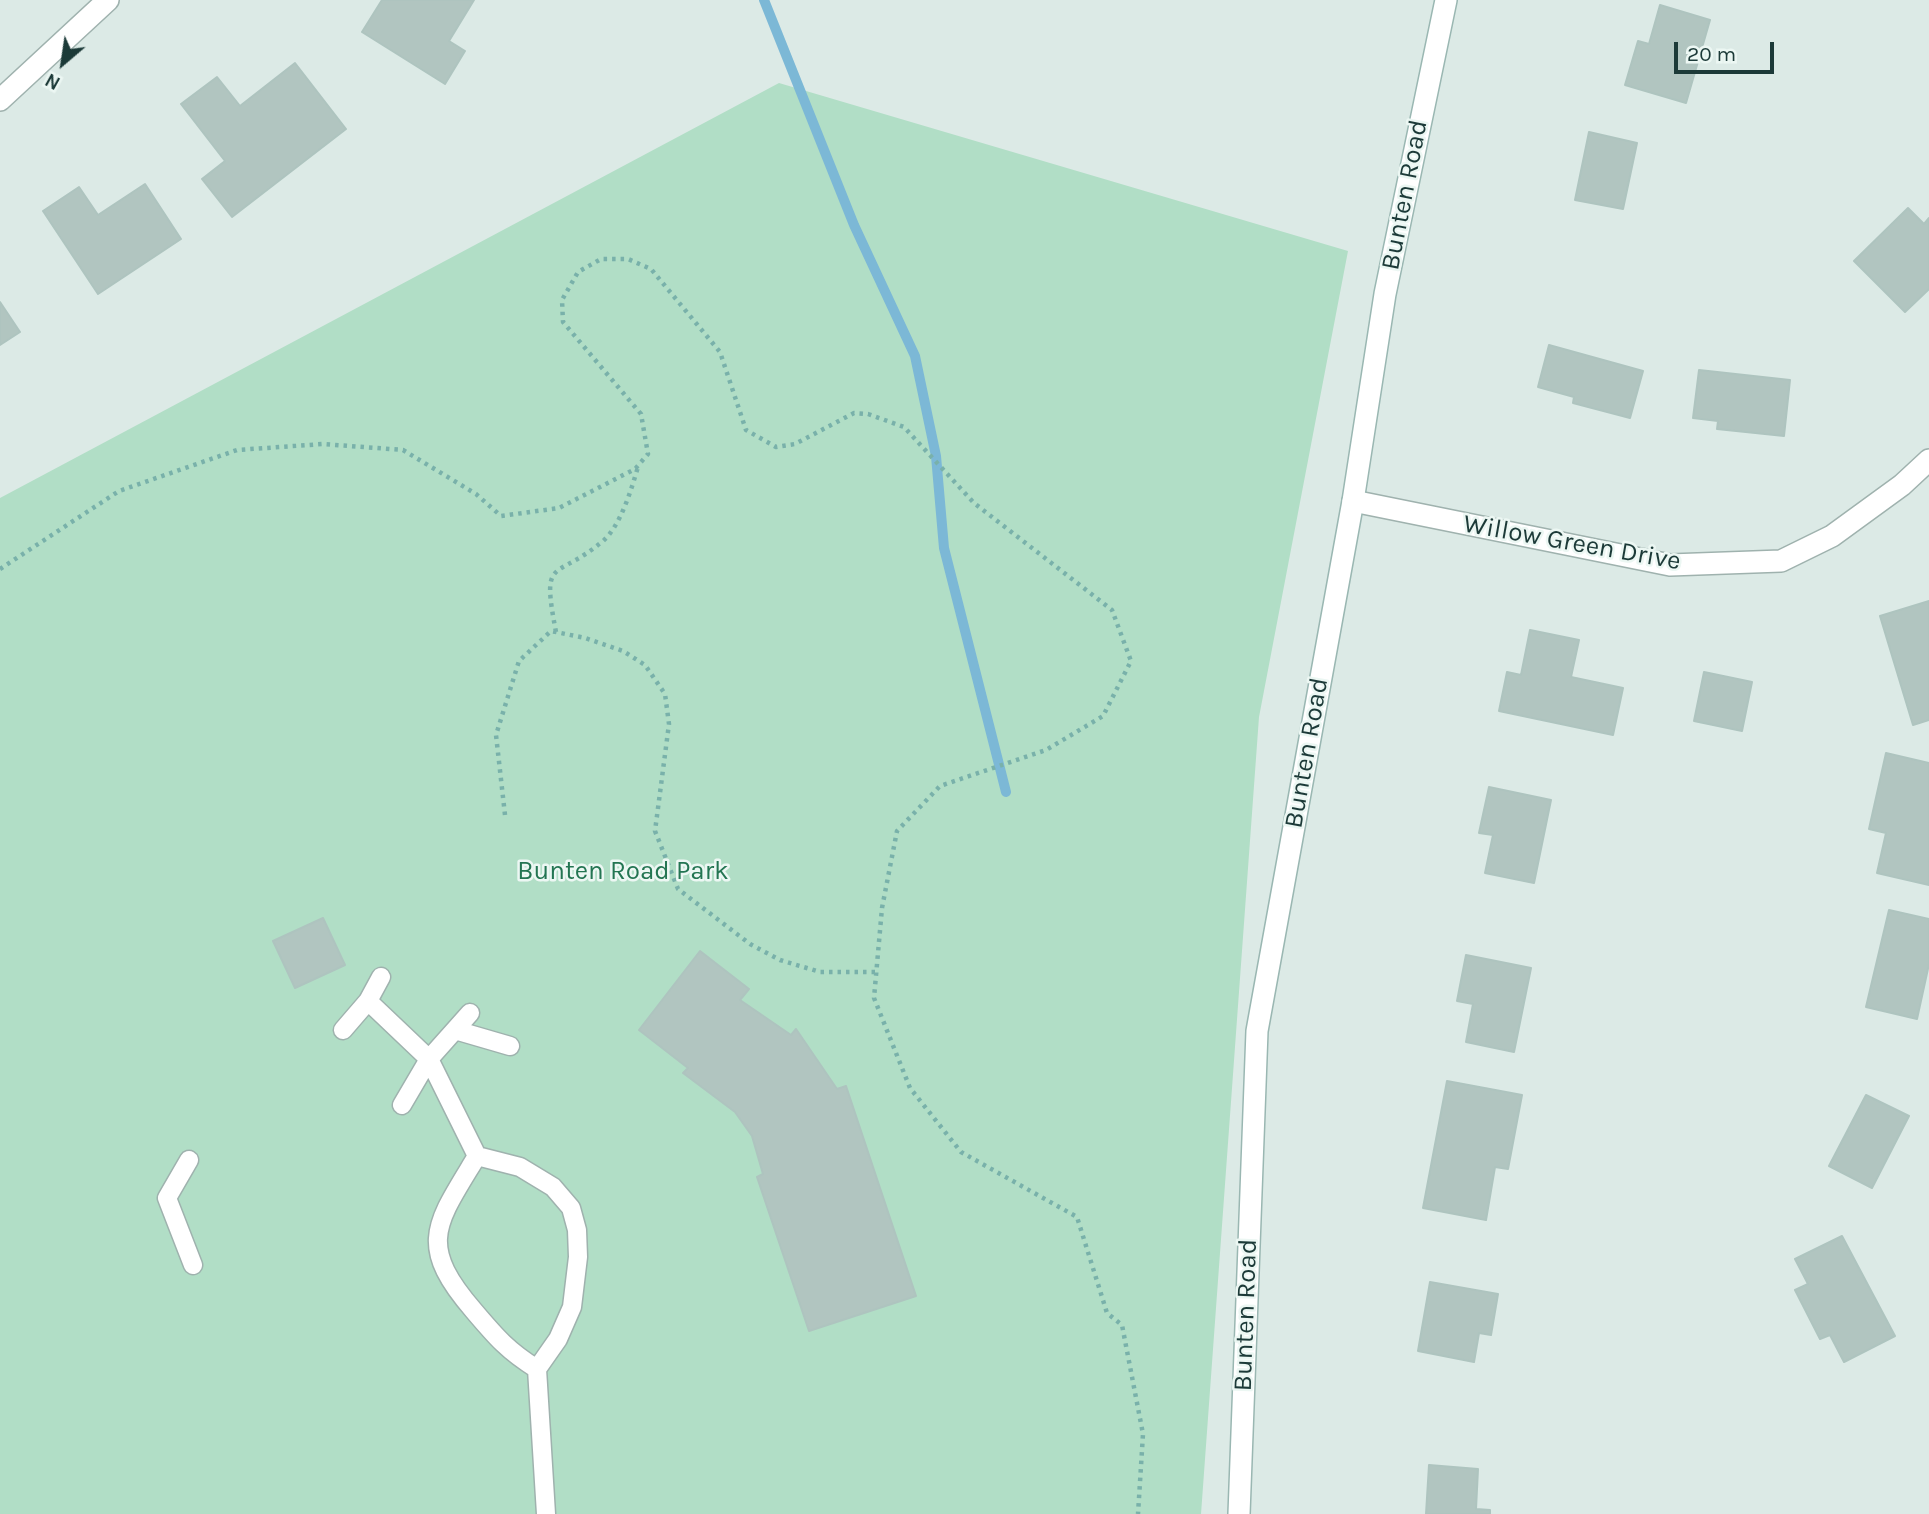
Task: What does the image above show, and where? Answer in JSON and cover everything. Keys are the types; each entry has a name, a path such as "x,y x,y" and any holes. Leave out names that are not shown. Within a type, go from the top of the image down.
{"street":[{"path":"0,100 108,0"},
{"name":"Bunten Road","path":"1239,1514 1257,1031 1353,501 1385,294 1446,0"},
{"name":"Willow Green Drive","path":"1353,501 1670,565 1780,561 1832,536 1902,485 1929,460"}],"lane":[{"path":"344,1030 368,1002 382,977"},
{"path":"368,1002 429,1059 477,1156 520,1167 553,1186 571,1208 577,1230 578,1257 572,1307 558,1339 537,1369 546,1514"},
{"path":"402,1105 429,1059 470,1013"},
{"path":"455,1030 510,1046"},
{"path":"477,1156 442,1220 438,1257 450,1284 508,1351 537,1369"},
{"path":"189,1160 167,1198 193,1265"}],"path":[{"path":"0,569 119,491 237,450 323,444 403,450 476,494 501,516 559,508 635,469 648,454 641,414 563,322 562,300 578,272 601,259 628,259 651,269 720,352 746,430 776,447 795,444 854,413 868,414 905,427 974,503 1112,610 1131,661 1103,716 1046,750 940,786 897,831 883,908 874,998 910,1088 961,1152 1077,1217 1107,1313 1122,1325 1143,1434 1138,1514"},
{"path":"556,632 548,584 558,567 605,539 629,494 640,463"},
{"path":"505,815 496,735 519,661 551,631 623,650 645,665 665,694 668,724 655,831 678,889 750,944 780,960 820,972 877,972"}],"green space":[{"name":"Bunten Road Park","path":"779,83 1348,251 1259,717 1201,1514 0,1514 0,498"}],"building":[{"path":"382,0 474,0 449,41 465,51 445,84 362,32"},
{"path":"1660,5 1710,20 1686,103 1625,85 1638,41 1649,44"},
{"path":"295,63 346,129 232,217 202,179 225,161 181,104 217,77 240,106"},
{"path":"1589,132 1637,143 1623,209 1575,200"},
{"path":"145,184 181,239 98,294 43,211 79,187 98,215"},
{"path":"1908,208 1924,224 1929,218 1929,289 1905,312 1854,261"},
{"path":"0,302 20,332 0,345"},
{"path":"1549,345 1643,371 1630,418 1573,403 1574,397 1538,387"},
{"path":"1699,370 1790,380 1784,436 1717,429 1718,421 1693,418"},
{"path":"1929,601 1929,720 1913,725 1880,616"},
{"path":"1530,630 1579,640 1571,677 1623,688 1613,735 1499,711 1507,672 1521,675"},
{"path":"1704,672 1752,682 1742,731 1694,721"},
{"path":"1886,753 1929,763 1929,885 1877,873 1886,833 1869,829"},
{"path":"1489,787 1551,800 1534,883 1485,873 1493,835 1479,833"},
{"path":"1889,910 1929,919 1929,964 1917,1019 1866,1007"},
{"path":"323,918 345,965 295,988 273,941"},
{"path":"700,951 749,989 740,1000 791,1035 796,1029 837,1089 846,1086 916,1296 809,1331 757,1177 763,1174 752,1136 735,1112 683,1073 688,1068 639,1030"},
{"path":"1466,955 1531,968 1514,1052 1466,1042 1473,1004 1457,1001"},
{"path":"1447,1081 1522,1095 1508,1169 1495,1167 1486,1220 1423,1208"},
{"path":"1866,1095 1909,1116 1872,1188 1829,1166"},
{"path":"1842,1236 1895,1336 1844,1362 1830,1335 1820,1339 1795,1290 1808,1284 1795,1259"},
{"path":"1430,1282 1498,1294 1491,1335 1479,1333 1474,1362 1418,1351"},
{"path":"1429,1465 1478,1469 1476,1509 1490,1510 1490,1514 1426,1514"}],"waterway":[{"path":"764,0 854,225 915,356 936,456 944,548 1006,792"}]}
